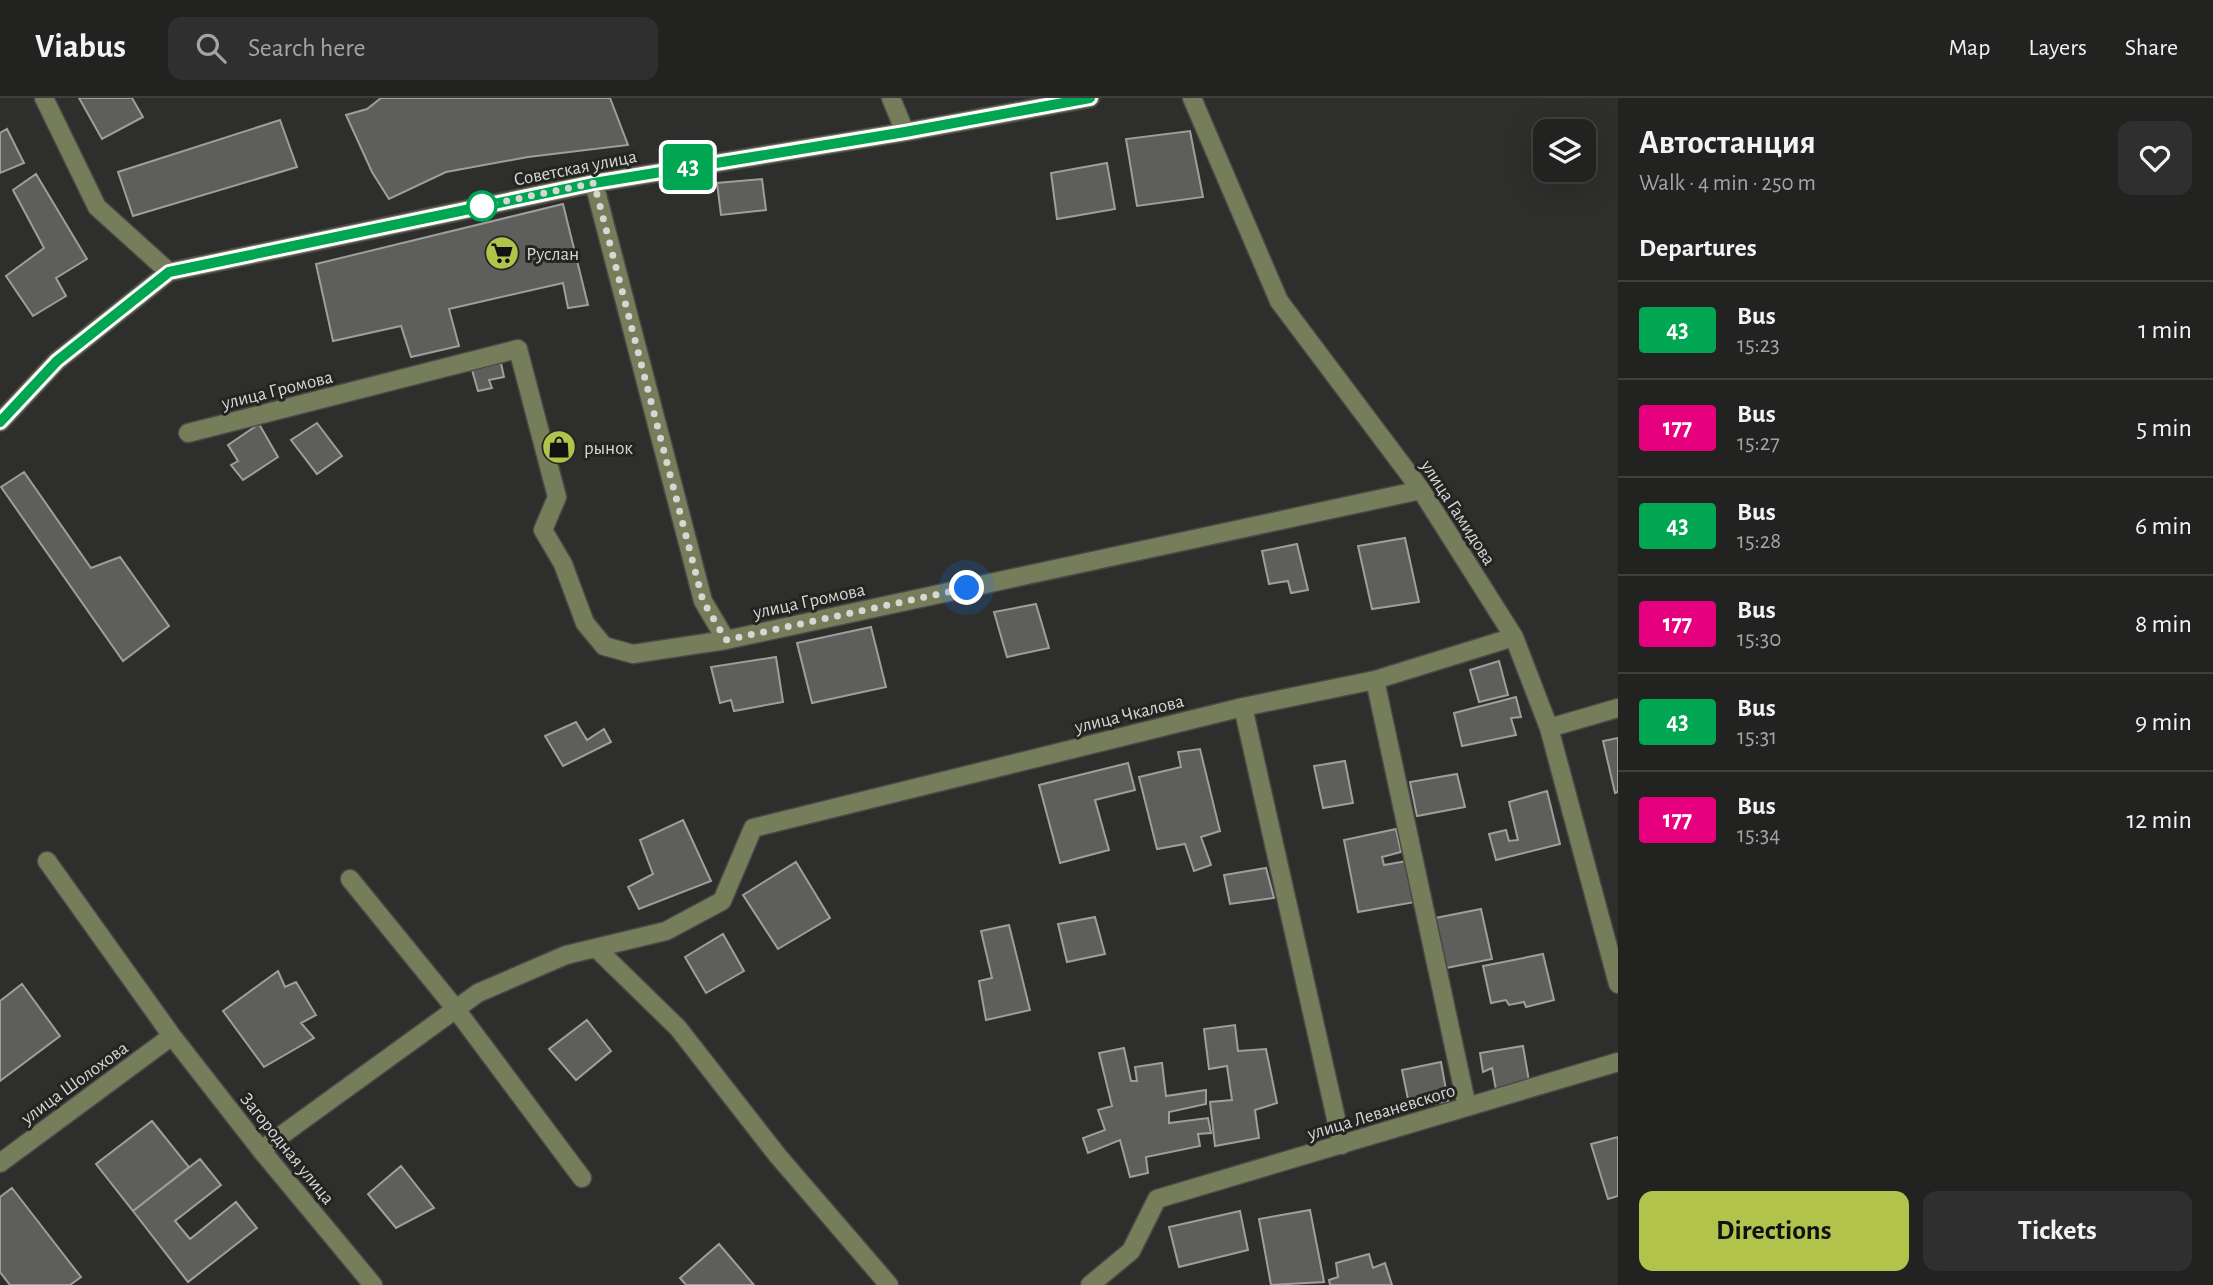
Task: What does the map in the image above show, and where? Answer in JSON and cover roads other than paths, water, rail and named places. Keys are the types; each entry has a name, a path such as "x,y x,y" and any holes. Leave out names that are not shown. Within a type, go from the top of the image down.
{"street":[{"path":"44,98 97,207 169,272"},
{"path":"891,98 905,132"},
{"name":"Советская улица","path":"0,422 57,361 169,272 594,183 905,132 1090,98"},
{"name":"улица Гамидова","path":"1192,98 1279,301 1422,490 1514,637 1549,728 1618,984"},
{"path":"594,183 703,601 726,640"},
{"name":"улица Громова","path":"188,433 518,349 557,497 543,530 563,564 585,623 604,646 633,654 726,640 1422,490"},
{"name":"улица Чкалова","path":"596,948 666,931 722,901 754,828 1243,707 1376,680 1514,637"},
{"path":"1376,680 1467,1107"},
{"path":"1243,707 1342,1145"},
{"path":"1549,728 1618,708"},
{"name":"Загородная улица","path":"47,861 172,1036 261,1150 373,1285"},
{"path":"350,878 455,1008 582,1178"},
{"path":"261,1150 478,993 566,955 596,948 678,1028 778,1156 888,1285"},
{"name":"улица Шолохова","path":"0,1163 172,1036"},
{"name":"улица Леваневского","path":"1090,1285 1131,1251 1157,1199 1618,1062"}],"place":[{"name":"Руслан","path":"502,253"},
{"name":"рынок","path":"559,447"}]}
